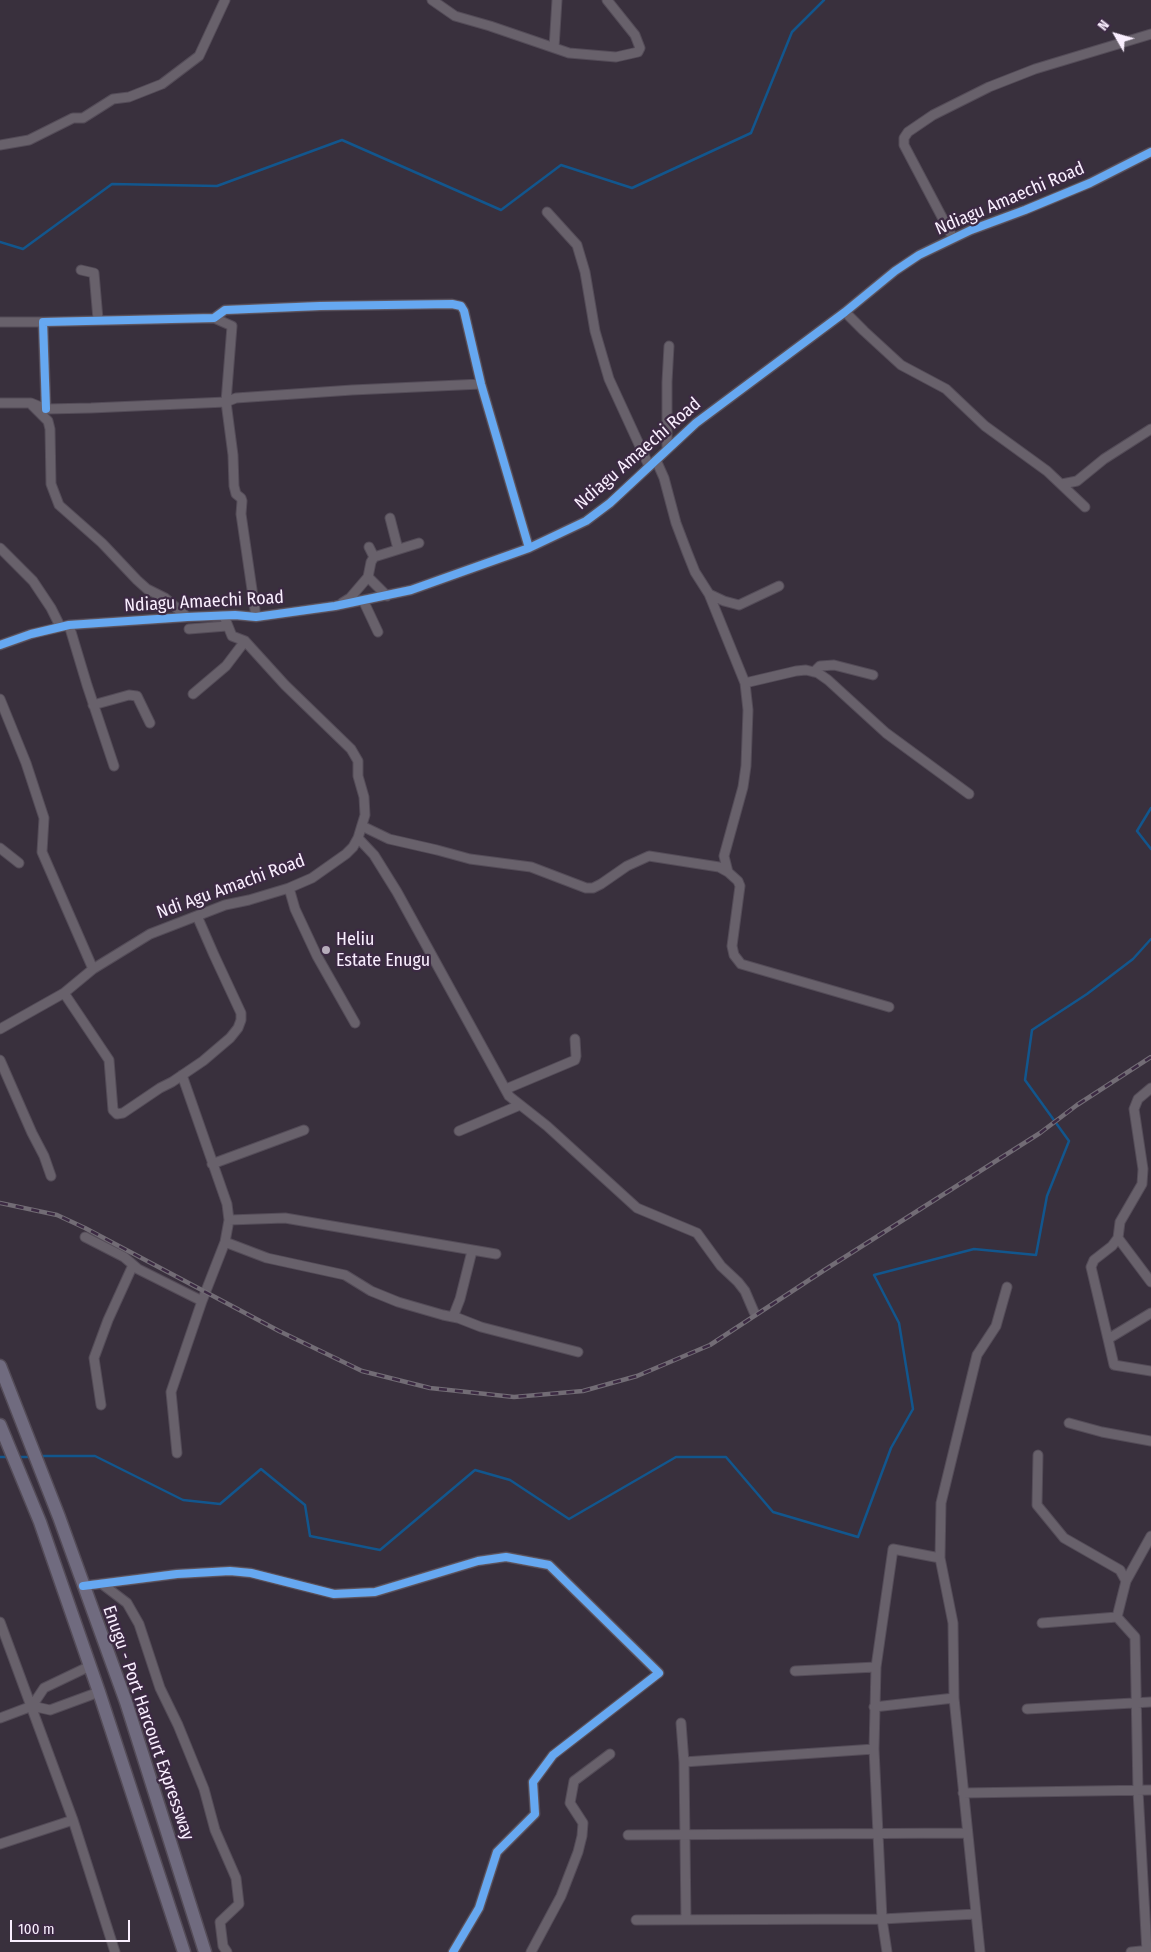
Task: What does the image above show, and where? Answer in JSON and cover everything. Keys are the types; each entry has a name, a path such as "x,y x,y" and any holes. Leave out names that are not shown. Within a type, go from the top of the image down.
{"highway":[{"name":"Enugu - Port Harcourt Expressway","path":"0,1366 59,1517 126,1702 205,1952"},
{"path":"0,1425 40,1522 99,1692 184,1952"}],"street":[{"path":"0,145 29,140 73,118 83,118 113,99 129,97 162,84 199,56 225,0"},
{"path":"432,0 455,16 580,55 616,57 638,52 640,48 636,36 607,0"},
{"path":"554,48 557,0"},
{"path":"953,238 904,145 904,138 908,132 933,115 989,87 1035,69 1151,34"},
{"name":"Ndiagu Amaechi Road","path":"0,644 65,626 187,617 256,617 335,606 411,590 529,548 586,521 610,502 696,423 845,312 895,271 919,255 953,238 1090,183 1151,152"},
{"path":"547,212 577,246 585,272 595,331 610,380 649,466"},
{"path":"81,270 94,273 98,319"},
{"path":"214,318 225,310 386,305 452,304 461,306 464,311 482,384 529,548"},
{"path":"845,312 901,365 946,389 985,426 1028,456 1062,484 1085,507"},
{"path":"0,322 214,318 232,326 226,402 233,455 234,486 236,494 242,501 241,514 256,617"},
{"path":"43,322 46,409"},
{"path":"667,449 666,391 669,346"},
{"path":"0,403 31,403 46,409 226,402 236,398 482,384"},
{"path":"31,403 48,421 50,430 50,484 59,506 102,543 137,580 148,589 165,598 187,617"},
{"path":"1062,484 1077,481 1104,459 1151,429"},
{"path":"656,460 664,478 676,523 687,552 709,594 745,683 748,710 746,766 743,787 724,856 728,872"},
{"path":"390,518 398,549"},
{"path":"335,606 350,598 368,577 374,557 419,543"},
{"path":"369,547 374,557"},
{"path":"0,548 33,582 65,626 114,766"},
{"path":"368,577 386,596"},
{"path":"709,594 739,605 779,586"},
{"path":"363,600 378,632"},
{"path":"189,629 227,626 224,616"},
{"name":"Ndi Agu Amachi Road","path":"0,1030 64,993 93,969 150,934 224,905 289,888 312,878 346,854 358,838 365,815 364,797 358,776 358,762 351,749 285,685 245,642 232,636 227,626"},
{"path":"193,694 226,666 245,642"},
{"path":"814,672 820,666 834,665 873,675"},
{"path":"745,683 796,671 806,670 814,672 828,680 886,733 968,794"},
{"path":"93,705 129,695 137,696 150,723"},
{"path":"0,699 26,763 44,818 42,852 93,969"},
{"path":"362,826 389,839 470,859 531,867 586,888 594,888 627,866 649,856 713,866 728,872 738,881 740,886 732,946 736,959 741,964 889,1007"},
{"path":"358,838 374,855 397,892 506,1090 514,1100 547,1126 637,1208 696,1233 721,1266 741,1286 754,1312"},
{"path":"0,848 19,863"},
{"path":"713,866 724,856"},
{"path":"289,888 295,909 317,956 355,1024"},
{"path":"64,993 110,1060 113,1110 117,1114 123,1113 182,1075 230,1038 238,1028 241,1013 197,916"},
{"path":"506,1090 575,1060 575,1039"},
{"path":"0,1060 44,1156 51,1176"},
{"path":"177,1453 171,1392 202,1301 225,1242 229,1220 227,1204 182,1075"},
{"path":"1151,1088 1138,1099 1134,1109 1143,1169 1142,1184 1120,1222 1118,1238 1112,1246 1094,1260 1091,1267 1114,1365 1151,1371"},
{"path":"459,1132 520,1105"},
{"path":"212,1164 304,1130"},
{"path":"1143,1169 1151,1180"},
{"path":"229,1220 285,1218 496,1254"},
{"path":"85,1236 133,1265 202,1301"},
{"path":"1118,1238 1151,1282"},
{"path":"225,1242 266,1258 345,1274 371,1291 398,1302 481,1327 578,1352"},
{"path":"453,1317 460,1299 472,1250"},
{"path":"101,1405 94,1358 108,1320 133,1265"},
{"path":"980,1952 954,1698 953,1623 940,1558 941,1503 977,1355 996,1326 1007,1288"},
{"path":"1108,1339 1151,1313"},
{"path":"1069,1423 1102,1432 1151,1441"},
{"path":"1038,1455 1037,1505 1064,1538 1120,1570 1126,1581"},
{"path":"1117,1617 1126,1581 1151,1536"},
{"path":"887,1952 882,1919 874,1749 876,1667 893,1549 940,1558"},
{"path":"83,1586 178,1574 230,1571 251,1574 334,1594 375,1592 478,1561 506,1557 549,1565 659,1673 553,1755 533,1782 535,1814 497,1852 479,1908 453,1952"},
{"path":"102,1584 126,1603 139,1624 160,1688 178,1725 204,1789 215,1830 236,1878 239,1904 220,1922 224,1946 227,1952"},
{"path":"1042,1623 1117,1617"},
{"path":"1117,1617 1135,1637 1138,1791 1148,1951 1131,1952"},
{"path":"0,1622 72,1820 115,1952"},
{"path":"32,1706 44,1688 90,1666"},
{"path":"795,1671 876,1667"},
{"path":"0,1718 32,1706 50,1710 99,1692"},
{"path":"874,1707 954,1698"},
{"path":"1027,1709 1151,1702"},
{"path":"680,1723 684,1762 686,1920"},
{"path":"684,1762 874,1749"},
{"path":"531,1952 561,1896 578,1852 583,1823 570,1802 574,1781 610,1754"},
{"path":"963,1792 1151,1790"},
{"path":"0,1844 72,1820"},
{"path":"628,1835 684,1833 967,1833"},
{"path":"636,1920 882,1919 976,1914"}],"waterway":[{"path":"0,242 23,249 112,184 217,186 342,140 501,210 561,165 632,188 751,133 792,32 824,0"},
{"path":"1151,808 1137,831 1151,849"},
{"path":"39,1456 95,1456 183,1500 220,1504 261,1469 305,1505 310,1536 380,1550 475,1470 510,1480 569,1519 676,1457 726,1457 773,1512 858,1537 891,1448 913,1409 899,1323 874,1275 974,1249 1036,1255 1047,1196 1069,1141 1025,1080 1032,1030 1087,994 1133,959 1151,939"},
{"path":"0,1457 8,1457"},
{"path":"16,1457 31,1457"}],"railway":[{"path":"0,1203 57,1215 279,1331 362,1371 430,1388 514,1397 583,1391 637,1376 710,1345 1040,1133 1077,1105 1151,1057"}],"cycle path":[{"path":"0,645 31,634 69,625 187,617 235,615 256,617 335,606 411,590 529,548 586,521 610,503 696,423 845,312 895,271 919,255 971,230 1090,183 1151,152"},
{"path":"46,409 43,322 214,318 225,310 320,306 452,304 461,306 464,311 481,384 529,548"},
{"path":"83,1586 177,1574 230,1571 251,1573 334,1594 375,1592 478,1561 506,1557 549,1565 659,1673 553,1755 533,1782 535,1814 497,1852 479,1908 453,1952"}],"place":[{"name":"Heliu Estate Enugu","path":"326,950"}]}
